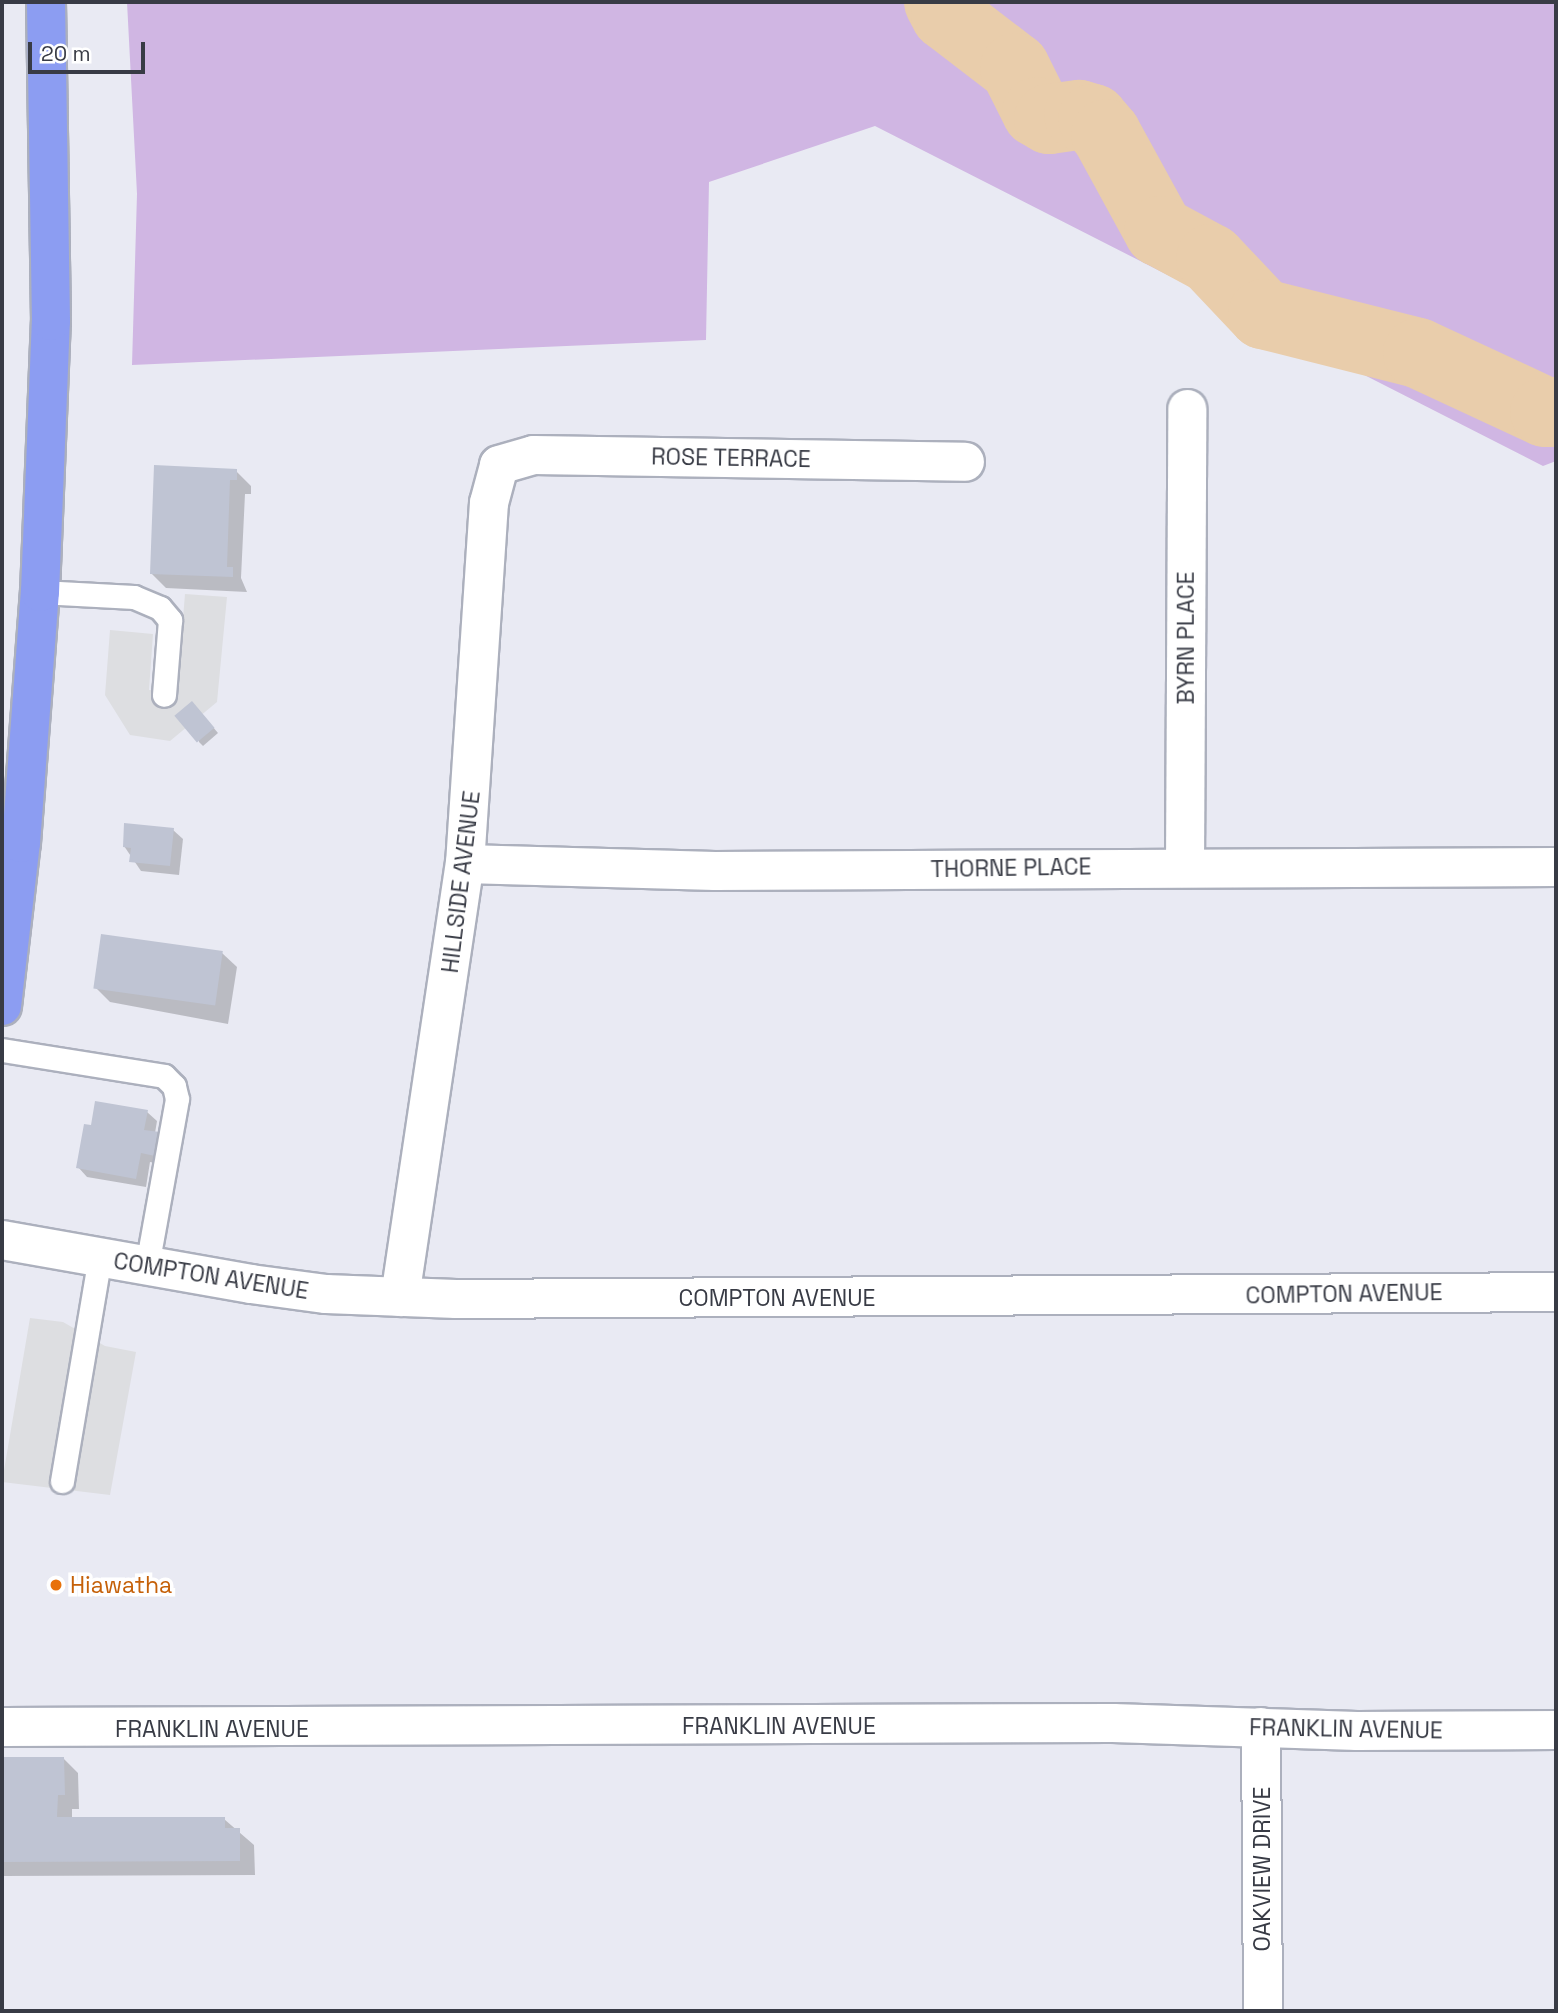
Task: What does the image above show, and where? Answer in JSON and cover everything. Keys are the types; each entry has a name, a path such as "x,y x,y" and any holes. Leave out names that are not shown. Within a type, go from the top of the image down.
{"highway":[{"path":"2,1006 21,843 40,592 51,321 51,124 46,2"}],"street":[{"name":"BYRN PLACE","path":"1185,866 1187,409"},
{"name":"ROSE TERRACE","path":"499,465 534,455 965,461"},
{"name":"HILLSIDE AVENUE","path":"400,1297 465,864 489,503 499,465"},
{"name":"THORNE PLACE","path":"465,864 715,871 1185,866 1556,867"},
{"name":"COMPTON AVENUE","path":"2,1240 326,1294 400,1297 1023,1298 1556,1292"},
{"name":"FRANKLIN AVENUE","path":"2,1727 1112,1723 1556,1730"},
{"name":"OAKVIEW DRIVE","path":"1261,1727 1263,2011"}],"lane":[{"path":"40,592 134,597 160,608 170,620 164,695"},
{"path":"2,1050 164,1076 174,1086 177,1099 147,1266"},
{"path":"62,1481 100,1257"}],"shaded area":[{"path":"127,2 1556,2 1556,461 1543,466 875,126 709,182 706,340 132,365 137,194"},
{"path":"185,594 227,597 217,702 170,741 130,735 105,695 110,630 153,634 149,690 177,692"},
{"path":"30,1318 63,1322 105,1346 136,1352 110,1495 2,1482"}],"building":[{"path":"154,465 237,469 237,480 230,480 227,567 233,567 233,577 150,574"},
{"path":"192,701 214,728 197,743 174,716"},
{"path":"124,823 174,828 170,866 129,862 131,848 123,847"},
{"path":"101,934 223,951 215,1006 93,988"},
{"path":"95,1101 148,1110 144,1130 160,1132 155,1156 141,1153 136,1179 76,1168 84,1124 91,1125"},
{"path":"2,1757 64,1757 65,1795 58,1795 57,1817 225,1817 225,1828 240,1828 240,1861 2,1862"}],"waterway":[{"path":"939,2 946,15 1015,68 1037,112 1049,119 1079,115 1093,119 1106,134 1159,231 1211,259 1263,314 1418,353 1545,412 1556,412"}],"place":[{"name":"Hiawatha","path":"56,1585"}]}
